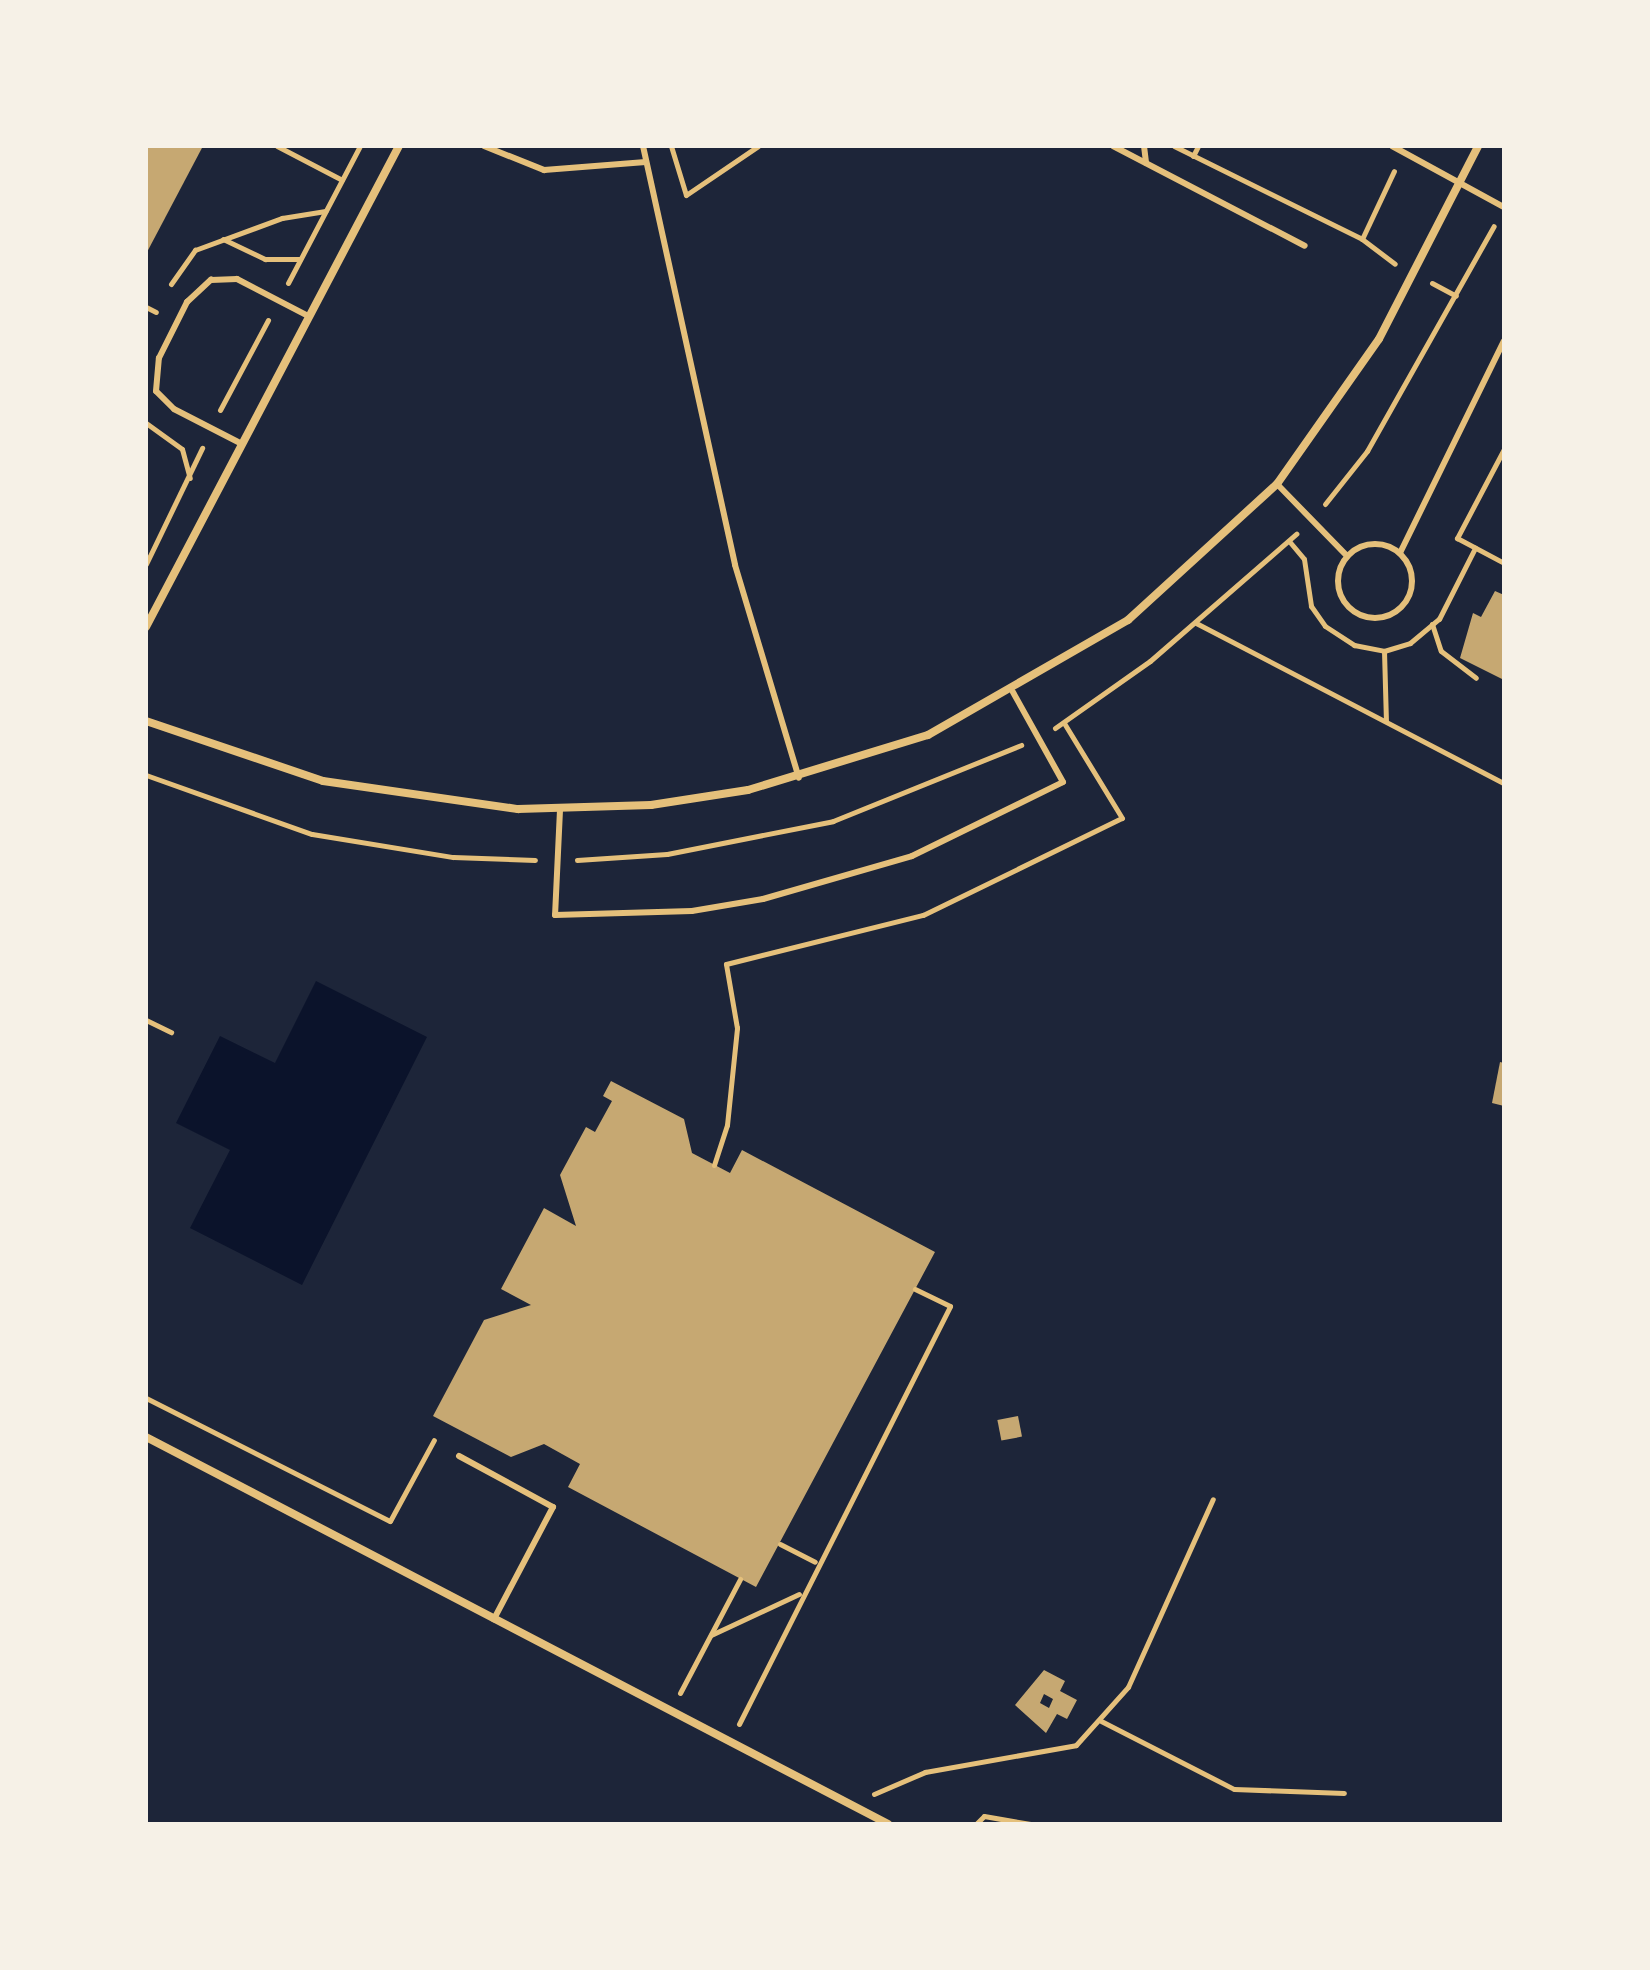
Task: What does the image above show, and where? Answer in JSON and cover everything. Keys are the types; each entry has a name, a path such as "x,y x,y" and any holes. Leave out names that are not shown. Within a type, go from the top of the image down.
{"street":[{"path":"146,627 399,146"},
{"path":"146,721 323,781 458,805 560,810 698,799 799,778 928,735 1013,692 1128,620 1277,484 1417,275 1478,146"},
{"path":"146,1437 888,1824"}],"lane":[{"path":"484,146 544,170 646,162"},
{"path":"643,146 735,565 799,778"},
{"path":"1113,146 1305,246"},
{"path":"1144,146 1146,163"},
{"path":"1392,146 1504,207"},
{"path":"242,444 211,428 156,391 159,358 187,302 211,280 237,279 308,316"},
{"path":"1400,553 1504,341"},
{"path":"1277,484 1347,556"},
{"path":"1378,544 1400,553 1412,574 1408,599 1377,619 1354,612 1339,592 1347,556 1378,544"},
{"path":"560,810 555,915 692,911 763,899 912,856 1063,782 1013,692"},
{"path":"459,1456 553,1507 494,1619"}],"path":[{"path":"146,564 190,480 211,428 360,146"},
{"path":"671,146 686,195 758,146"},
{"path":"1174,146 1362,239 1456,296"},
{"path":"1193,156 1198,146"},
{"path":"282,147 342,180"},
{"path":"1362,239 1402,151"},
{"path":"151,322 195,250 222,239 326,211"},
{"path":"146,775 312,834 453,857 557,860 667,854 833,821 1038,737 1064,723 1196,623 1312,519 1367,451 1498,219"},
{"path":"222,239 285,263 301,258"},
{"path":"146,307 156,312"},
{"path":"146,423 182,449 190,480"},
{"path":"1504,449 1457,538 1504,563"},
{"path":"1289,541 1304,559 1311,606 1325,626 1354,645 1384,651 1410,643 1432,624 1475,548"},
{"path":"1196,623 1504,783"},
{"path":"1432,624 1441,651 1476,678"},
{"path":"1384,651 1386,721"},
{"path":"714,1165 727,1125 737,1028 726,964 923,915 1122,818 1064,723"},
{"path":"146,1020 171,1032"},
{"path":"730,1743 815,1562 950,1306 915,1289"},
{"path":"146,1398 390,1521 434,1440"},
{"path":"861,1810 882,1785 1076,1745 1101,1721 1128,1687 1213,1499"},
{"path":"780,1544 815,1562"},
{"path":"670,1712 740,1579"},
{"path":"710,1636 801,1593"},
{"path":"1101,1721 1234,1789 1344,1793"},
{"path":"976,1824 995,1816 1030,1824"}],"shaded area":[{"path":"146,146 1504,146 1504,1824 146,1824"},
{"path":"316,981 427,1037 302,1285 190,1228 230,1150 176,1123 220,1036 275,1063"}],"building":[{"path":"146,146 203,146 146,254"},
{"path":"1495,591 1504,595 1504,680 1460,658 1473,613 1481,617"},
{"path":"1500,1062 1504,1063 1504,1106 1492,1103"},
{"path":"611,1081 684,1119 692,1153 730,1173 742,1150 935,1252 756,1587 568,1487 580,1464 544,1444 511,1457 433,1416 484,1320 531,1305 501,1289 544,1208 576,1226 560,1175 586,1127 595,1132 612,1101 603,1096"},
{"path":"1018,1416 1022,1437 1001,1441 997,1420"},
{"path":"1044,1670 1065,1681 1060,1691 1077,1700 1067,1719 1057,1714 1046,1733 1015,1705","holes":["1044,1694 1053,1699 1049,1708 1040,1703"]}]}
